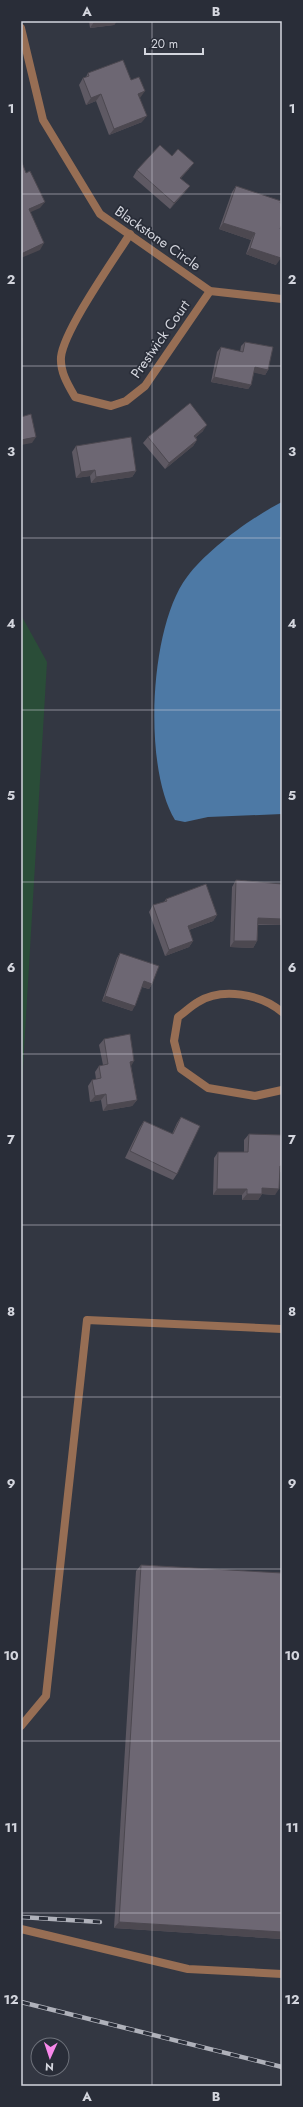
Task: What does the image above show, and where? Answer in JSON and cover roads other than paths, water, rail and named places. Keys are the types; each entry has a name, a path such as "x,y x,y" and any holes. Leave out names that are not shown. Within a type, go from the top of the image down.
{"street":[{"name":"Blackstone Circle","path":"21,28 43,120 100,214 210,291 282,298"},
{"name":"Prestwick Court","path":"130,234 70,330 61,357 64,378 75,397 112,406 126,401 145,386 210,291"},
{"path":"282,1012 256,998 223,993 199,1001 178,1018 174,1041 181,1069 208,1088 255,1096 282,1090"},
{"path":"21,1726 46,1696 87,1320 282,1329"},
{"path":"21,1929 188,1969 282,1974"}],"water":[{"path":"282,502 282,814 208,817 185,822 175,820 165,797 158,767 155,733 155,698 158,662 165,629 174,600 187,577 218,545 257,516"}],"railway":[{"path":"21,1917 100,1922"},
{"path":"21,2002 282,2067"}]}
